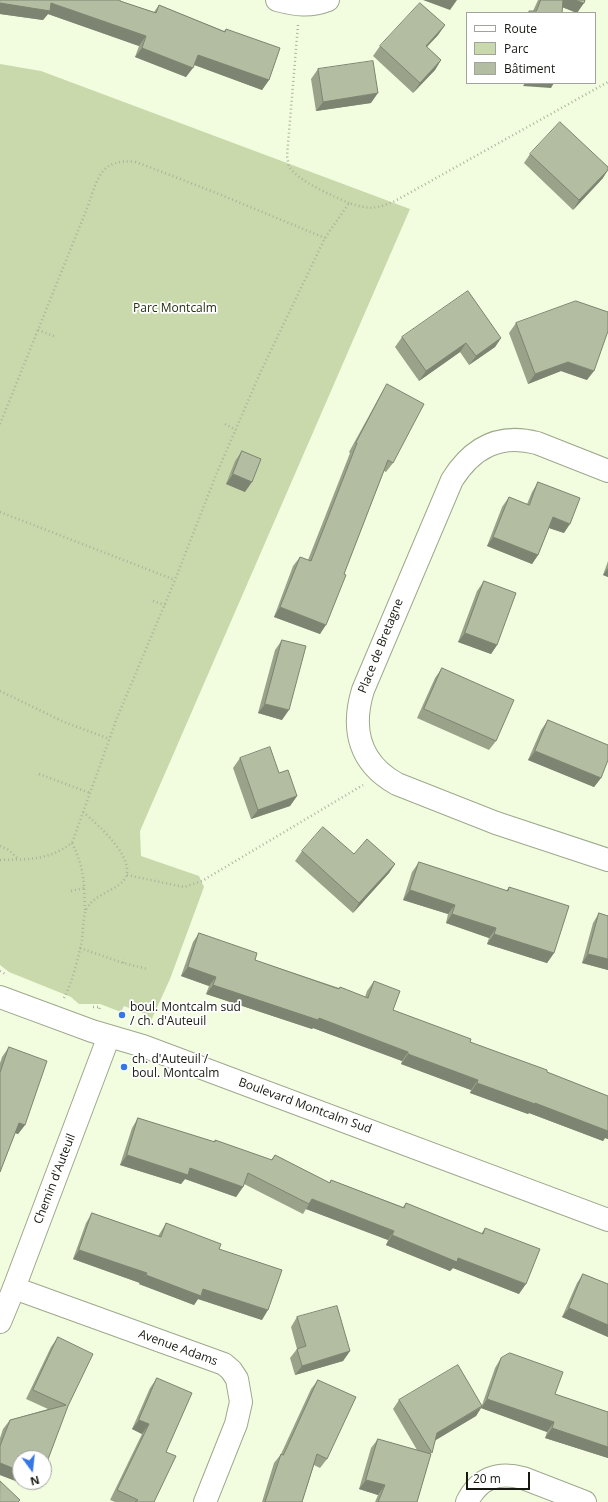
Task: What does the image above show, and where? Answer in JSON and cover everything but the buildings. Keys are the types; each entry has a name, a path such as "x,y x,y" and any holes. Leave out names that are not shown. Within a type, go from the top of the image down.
{"street":[{"path":"277,0 290,4 307,5 328,0"},
{"name":"Place de Bretagne","path":"608,471 527,441 506,440 480,449 471,456 460,467 452,480 362,690 358,704 357,718 362,746 377,770 387,779 496,823 608,860"},
{"name":"Boulevard Montcalm Sud","path":"0,997 92,1031 143,1046 608,1220"},
{"name":"Chemin d'Auteuil","path":"0,1322 109,1036"},
{"name":"Avenue Adams","path":"14,1288 224,1364 231,1370 237,1379 241,1402 236,1424 205,1502"},
{"path":"467,1502 477,1486 484,1481 503,1476 523,1478 585,1502"}],"path":[{"path":"298,24 287,156 289,166 296,174 316,187 349,203 372,208 384,206 395,201 608,82"},
{"path":"0,424 88,206 96,182 105,169 114,163 124,161 136,162 325,238"},
{"path":"0,860 50,856 72,843 110,739 216,475 261,371 325,238 349,203"},
{"path":"38,330 54,336"},
{"path":"225,424 236,430"},
{"path":"0,512 175,580"},
{"path":"153,601 165,605"},
{"path":"0,691 64,722 110,739"},
{"path":"39,774 90,793"},
{"path":"126,875 184,886 202,882 364,785"},
{"path":"83,812 113,840 126,865 126,875 124,881 103,893 92,902 85,912"},
{"path":"61,1005 74,974 80,948 85,912 83,872 79,857 72,843"},
{"path":"0,846 9,850 18,859"},
{"path":"71,891 84,888"},
{"path":"80,948 123,963 148,969"},
{"path":"123,963 124,959"}],"green space":[{"name":"Parc Montcalm","path":"0,64 41,71 410,209 140,831 141,856 199,876 204,887 170,979 150,1023 146,1021 148,1015 124,1006 121,1012 100,1004 79,1004 71,997 9,972 0,965"}],"place":[{"name":"boul. Montcalm sud / ch. d'Auteuil","path":"122,1015"},
{"name":"ch. d'Auteuil / boul. Montcalm","path":"124,1067"}]}
